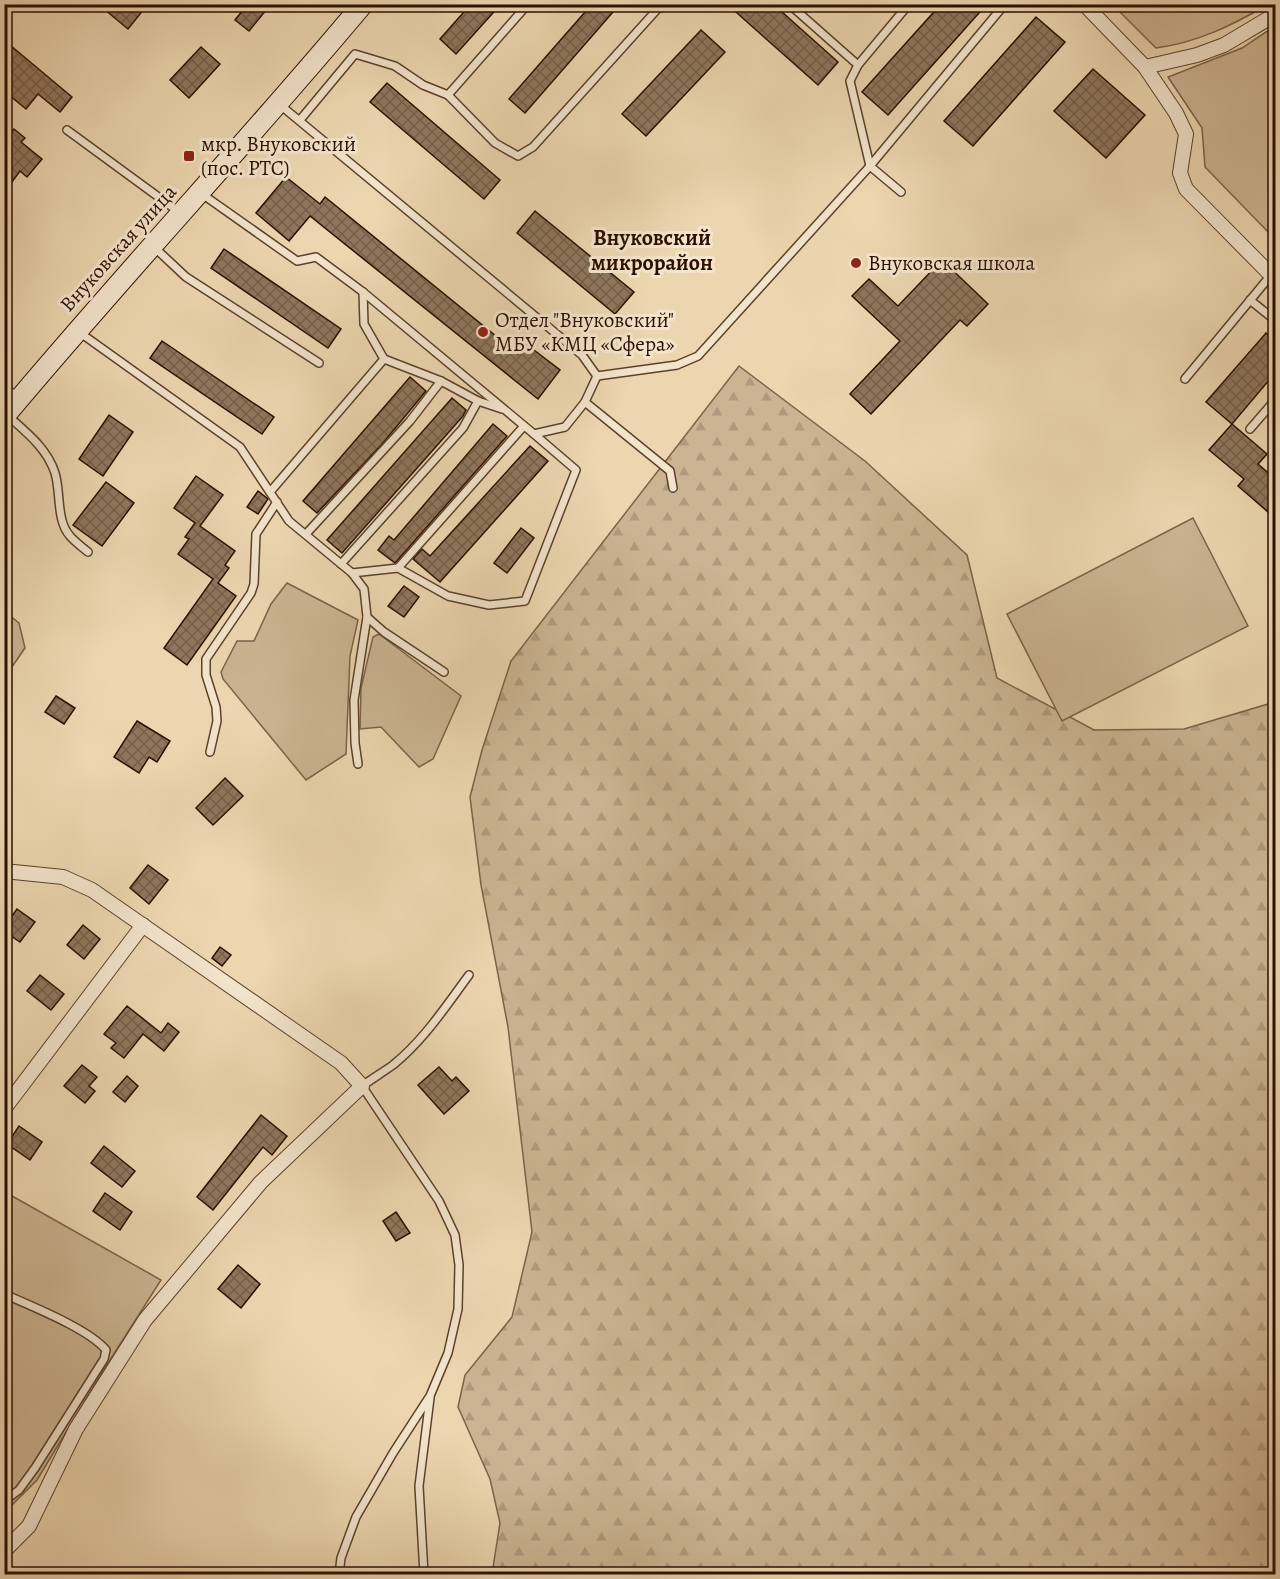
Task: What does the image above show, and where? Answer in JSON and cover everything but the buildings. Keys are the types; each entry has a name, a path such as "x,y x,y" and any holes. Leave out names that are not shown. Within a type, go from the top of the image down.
{"main road":[{"name":"Внуковская улица","path":"8,406 153,247 279,104 363,4"}],"street":[{"path":"1084,4 1145,67 1176,113 1186,134 1180,174 1186,189 1273,274"},
{"path":"1145,67 1197,55 1224,45 1275,14"},
{"path":"4,871 63,877 92,890 341,1063 362,1086 261,1182 145,1320 76,1429 28,1526 4,1551"},
{"path":"4,1109 143,926"}],"lane":[{"path":"448,95 528,4"},
{"path":"300,120 355,54 394,66 423,85 448,95 495,143 518,156 533,147 662,4"},
{"path":"789,4 858,65"},
{"path":"901,192 870,166 850,81 858,65 909,4"},
{"path":"597,376 678,365 698,356 870,166 1005,4"},
{"path":"279,104 582,355 597,376"},
{"path":"67,130 182,214"},
{"path":"200,192 297,261 316,257 363,292 576,470 525,601 489,604 448,596 398,568 352,573"},
{"path":"153,247 186,276 319,363"},
{"path":"1185,379 1273,274"},
{"path":"363,292 364,324 384,359 441,381 478,401 507,410"},
{"path":"1250,300 1275,321"},
{"path":"77,330 240,447 290,520 352,573 364,589 367,617 354,700 358,764"},
{"path":"270,492 384,359"},
{"path":"534,434 565,427 585,402 597,376"},
{"path":"306,534 410,422 441,381"},
{"path":"1250,429 1275,399"},
{"path":"341,564 463,428 478,401"},
{"path":"585,402 670,471 673,488"},
{"path":"8,406 49,460 55,473 63,523 68,535 88,552"},
{"path":"398,568 524,426"},
{"path":"210,752 217,721 216,707 206,675 206,658 251,593 254,584 256,534 277,502"},
{"path":"367,617 384,632 444,672"},
{"path":"339,1575 341,1558 356,1517 393,1453 430,1396 448,1353 458,1309 459,1265 455,1235 439,1201 362,1086 393,1065 430,1029 469,975"},
{"path":"4,1294 45,1312 99,1341 106,1350 104,1359 35,1468 19,1490 4,1501"},
{"path":"424,1575 419,1486 430,1396"}],"green space":[{"path":"1113,5 1267,5 1214,32 1171,46 1156,48"},
{"path":"1275,26 1276,231 1271,235 1205,167 1202,128 1168,77 1242,48"},
{"path":"739,366 865,461 967,555 997,678 1094,730 1184,729 1275,702 1275,1574 492,1574 500,1523 490,1479 458,1407 465,1375 512,1317 532,1232 508,1027 481,885 470,797 482,750 511,661"},
{"path":"1193,518 1248,626 1062,721 1007,614"},
{"path":"287,583 358,620 350,656 346,754 306,780 223,679 221,672 237,641 254,641 271,604"},
{"path":"5,612 19,623 25,648 5,677"},
{"path":"379,634 461,696 433,759 419,767 381,727 360,729 361,688 373,637"},
{"path":"5,1192 161,1280 37,1480 5,1512"}],"place":[{"name":"мкр. Внуковский (пос. РТС)","path":"189,156"},
{"name":"Внуковская школа","path":"856,263"},
{"name":"Отдел \"Внуковский\" МБУ «КМЦ «Сфера»","path":"483,332"}],"district":[{"name":"Внуковский микрорайон","path":"652,250"}]}
